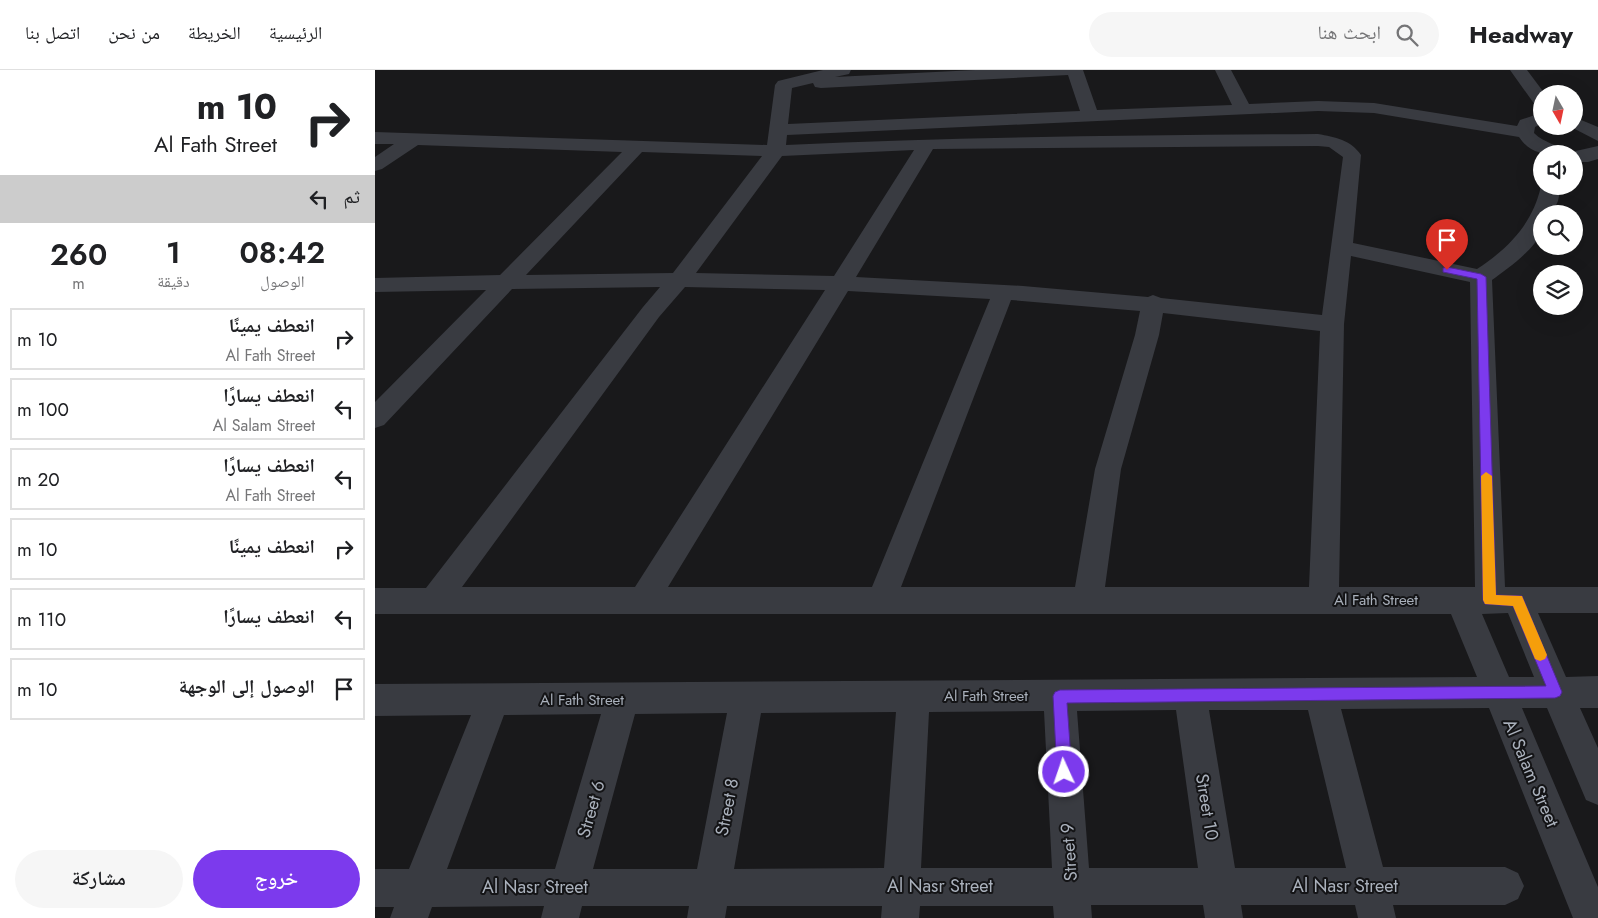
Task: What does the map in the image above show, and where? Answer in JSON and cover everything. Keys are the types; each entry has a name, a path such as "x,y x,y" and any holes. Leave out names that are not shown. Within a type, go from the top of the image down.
{"street":[{"path":"784,85 843,70"},
{"path":"784,85 1014,71 1074,70 1090,116"},
{"path":"1223,70 1243,109"},
{"path":"1517,70 1533,91"},
{"path":"434,601 651,312 679,280 776,151 784,85"},
{"path":"779,130 1318,106 1374,108 1525,133 1537,145"},
{"path":"1525,133 1526,124 1533,121"},
{"path":"375,138 776,151 927,144 1101,141 1318,140 1333,142 1351,155 1352,163 1332,324 1324,600"},
{"path":"375,165 415,139"},
{"path":"645,600 839,283 927,144"},
{"path":"375,418 638,146"},
{"path":"1583,156 1598,152"},
{"path":"1342,247 1481,277 1511,256 1533,232"},
{"path":"1481,277 1489,600 1555,692 1598,788"},
{"path":"375,285 679,280 839,283 1153,303 1332,324"},
{"path":"881,601 1003,293"},
{"path":"1089,600 1108,469 1147,335 1153,303"},
{"name":"Al Salam Street","path":"1489,600 1497,692 1592,918"},
{"name":"Al Fath Street","path":"375,601 1598,600"},
{"name":"Al Fath Street","path":"375,700 622,700 747,697 1190,696 1320,693 1598,692"},
{"path":"1320,693 1373,902"},
{"path":"901,902 913,696"},
{"name":"Street 9","path":"1060,696 1072,902"},
{"name":"Street 10","path":"1190,696 1222,902"},
{"name":"Street 8","path":"709,902 747,697"},
{"path":"415,903 494,700"},
{"name":"Street 6","path":"564,903 622,700"},
{"name":"Al Nasr Street","path":"375,888 415,903 1373,902 1505,886"}],"slow traffic":[{"path":"1486,476 1490,600 1517,600 1540,655"}],"route":[{"path":"1064,772 1060,696 1555,692 1517,600 1490,600 1481,277 1447,270"}]}
